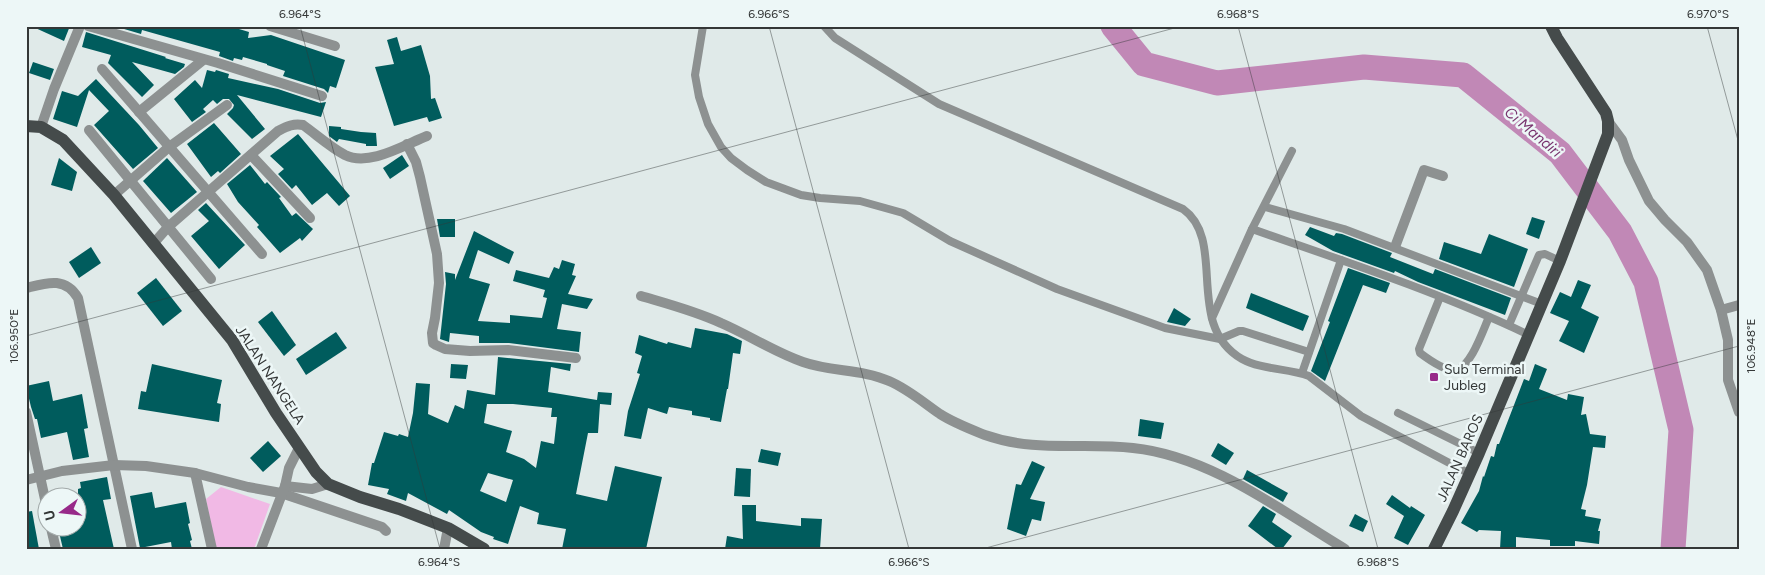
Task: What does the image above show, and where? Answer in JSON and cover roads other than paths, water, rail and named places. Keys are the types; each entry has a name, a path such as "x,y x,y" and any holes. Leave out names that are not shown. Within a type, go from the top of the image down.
{"main road":[{"path":"1552,26 1557,38 1606,112 1608,121"},
{"name":"JALAN BAROS","path":"1434,549 1480,453 1560,260 1608,134 1608,121"},
{"name":"JALAN NANGELA","path":"26,126 41,128 64,140 114,195 232,340 299,448 316,472 328,484 448,528 484,549"}],"street":[{"path":"41,128 54,89 80,26"},
{"path":"88,26 322,96"},
{"path":"270,26 335,46"},
{"path":"139,112 204,60"},
{"path":"102,69 262,254"},
{"path":"114,195 169,147 227,105"},
{"path":"1608,121 1622,140 1629,160 1649,201 1687,242 1707,270 1728,340 1728,380 1739,412"},
{"path":"153,244 168,227 286,126 303,125 351,157 376,157 427,136"},
{"path":"89,130 211,279"},
{"path":"407,144 416,162 437,254 439,283 432,333 433,342 445,350 508,350 576,358"},
{"path":"251,155 310,218"},
{"path":"1395,248 1424,170 1443,176"},
{"path":"26,288 44,283 57,283 74,290 78,298 132,549"},
{"path":"641,296 696,312 805,363 890,381 942,415 987,435 1012,443 1064,447 1133,448 1158,452 1191,463 1214,472 1275,505 1345,549"},
{"path":"1720,310 1739,305"},
{"path":"26,412 42,488"},
{"path":"260,549 283,490 289,468 299,448"},
{"path":"26,480 62,471 114,465 146,466 195,473 248,487 283,490 312,489 328,484"},
{"path":"195,473 212,549"},
{"path":"283,490 382,527 386,531"},
{"path":"444,549 448,528"}],"lane":[{"path":"703,26 695,75 699,97 708,124 721,147 731,158 766,182 801,195 860,201 903,213 950,241 1057,289 1165,328 1220,339 1243,330 1309,352"},
{"path":"824,26 836,38 939,104 1149,193 1187,212 1195,221 1203,242 1207,292 1212,318 1220,339 1228,350 1244,360 1256,364 1302,373 1319,382 1346,406 1361,416 1470,474"},
{"path":"1212,318 1252,230 1292,151"},
{"path":"1264,206 1344,229 1542,304"},
{"path":"1252,230 1341,260 1440,297 1509,325 1528,335"},
{"path":"1509,325 1539,255 1542,254 1560,260"},
{"path":"1302,373 1341,260"},
{"path":"1440,297 1419,350 1420,353 1437,364 1452,370 1462,367 1478,344 1488,317"},
{"path":"1398,412 1480,453"}],"waterway":[{"name":"Ci Mandiri","path":"1113,26 1144,64 1217,83 1364,67 1463,75 1560,153 1620,232 1646,282 1681,430 1673,549"}],"place":[{"name":"Sub Terminal Jubleg","path":"1434,377"}]}
